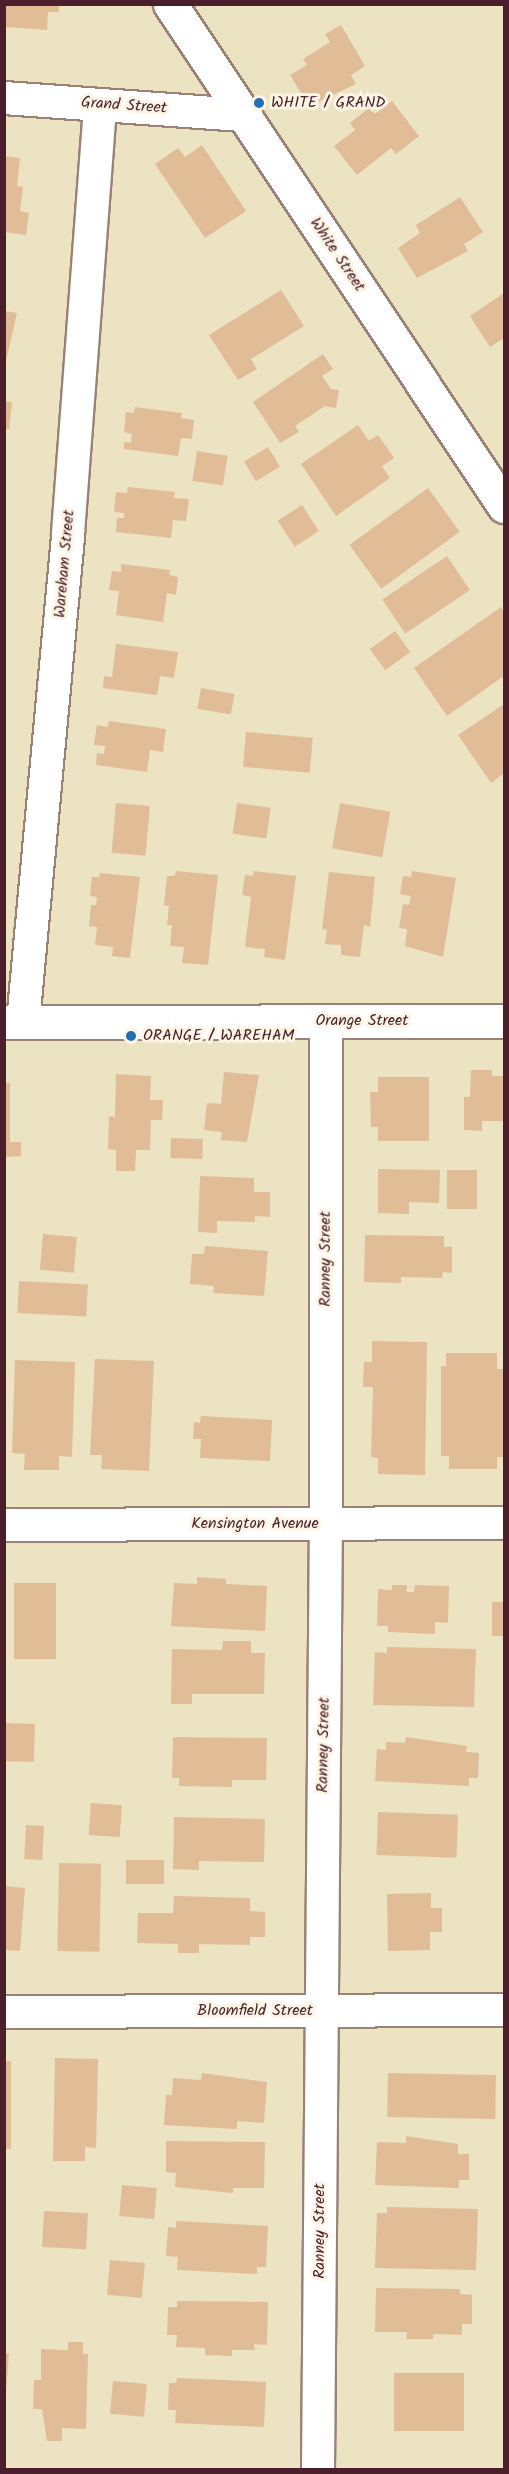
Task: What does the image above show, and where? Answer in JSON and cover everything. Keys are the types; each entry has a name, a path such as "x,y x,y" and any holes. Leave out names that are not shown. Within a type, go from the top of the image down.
{"main road":[{"name":"White Street","path":"170,4 504,506"},
{"name":"Orange Street","path":"14,1022 504,1021"}],"street":[{"name":"Grand Street","path":"4,98 244,115"},
{"name":"Wareham Street","path":"14,1022 68,533 100,105"},
{"name":"Ranney Street","path":"318,2469 326,1524 326,1021"},
{"name":"Kensington Avenue","path":"4,1525 504,1523"},
{"name":"Bloomfield Street","path":"4,2012 504,2010"}],"building":[{"path":"4,4 59,4 59,12 48,12 47,30 4,27"},
{"path":"341,25 365,66 351,75 356,84 309,106 290,75 307,65 303,59 330,42 325,34"},
{"path":"392,101 419,136 396,154 391,148 357,175 334,146 355,130 350,123 370,107 375,114"},
{"path":"202,145 246,211 205,238 155,164 178,148 185,157"},
{"path":"4,156 20,158 17,186 23,187 20,211 29,213 26,235 4,232"},
{"path":"460,197 483,232 464,244 468,251 417,278 398,248 420,233 416,225"},
{"path":"281,290 304,326 251,359 257,369 238,380 209,335"},
{"path":"504,293 504,338 490,347 470,316"},
{"path":"4,311 17,313 6,361 4,361"},
{"path":"323,354 333,369 322,376 331,389 339,390 336,408 325,406 295,426 299,432 280,443 253,402"},
{"path":"4,401 12,402 9,429 4,429"},
{"path":"135,407 182,413 181,418 194,420 192,439 181,438 178,456 124,449 124,442 131,443 132,434 124,432 126,412 134,413"},
{"path":"358,425 369,441 378,435 394,458 382,466 390,478 336,516 301,464"},
{"path":"268,447 280,467 256,481 244,461"},
{"path":"197,451 228,456 223,485 192,481"},
{"path":"128,487 175,492 174,498 189,499 186,521 173,520 171,538 116,532 117,518 124,518 124,513 114,512 116,492 127,493"},
{"path":"428,488 460,532 381,589 350,545"},
{"path":"302,505 319,531 295,547 278,521"},
{"path":"447,556 470,590 405,634 382,600"},
{"path":"121,564 170,570 169,575 178,577 176,595 167,593 163,622 116,615 119,591 109,590 112,571 121,572"},
{"path":"501,607 504,612 504,676 447,716 414,668"},
{"path":"395,631 410,652 385,670 370,649"},
{"path":"116,644 178,652 174,678 160,676 157,695 103,688 104,676 112,677"},
{"path":"201,688 234,694 231,715 197,709"},
{"path":"504,704 504,773 491,783 458,735"},
{"path":"109,721 166,729 163,752 150,750 147,772 96,765 97,753 104,754 105,746 94,745 97,725 108,727"},
{"path":"246,732 313,738 310,773 243,767"},
{"path":"116,803 150,806 146,856 112,853"},
{"path":"237,803 271,808 266,838 233,834"},
{"path":"340,803 390,812 382,857 332,848"},
{"path":"176,871 218,875 208,965 182,963 184,947 170,946 172,925 167,925 169,906 164,905 167,876 175,876"},
{"path":"254,871 296,876 285,960 264,957 265,949 245,947 251,897 242,895 245,875 253,876"},
{"path":"412,871 456,878 443,957 405,946 407,929 399,928 403,904 409,905 411,896 400,894 403,876 411,877"},
{"path":"329,872 375,877 370,927 364,925 360,957 341,955 341,945 325,944 327,930 322,929"},
{"path":"100,873 140,877 130,958 112,956 113,947 95,945 97,927 89,926 91,905 96,905 97,897 90,896 92,877 99,877"},
{"path":"471,1070 492,1070 492,1076 504,1076 504,1121 482,1121 482,1131 464,1130 464,1097 470,1097"},
{"path":"224,1072 259,1075 247,1142 221,1140 222,1132 204,1130 207,1103 221,1104"},
{"path":"116,1074 151,1076 150,1100 163,1100 162,1120 151,1120 150,1150 136,1150 135,1171 116,1171 116,1150 108,1149 109,1116 115,1117"},
{"path":"378,1077 429,1077 429,1141 378,1141 378,1127 371,1127 370,1092 378,1092"},
{"path":"4,1083 10,1083 10,1142 21,1142 21,1156 4,1157"},
{"path":"171,1138 203,1139 202,1159 170,1158"},
{"path":"378,1169 440,1170 439,1203 409,1202 409,1214 378,1213"},
{"path":"447,1170 477,1170 477,1209 447,1209"},
{"path":"200,1176 254,1178 254,1192 270,1192 270,1217 255,1216 255,1222 217,1221 217,1233 198,1232"},
{"path":"43,1234 77,1237 74,1273 40,1270"},
{"path":"365,1235 444,1236 444,1247 452,1247 452,1273 443,1272 442,1278 401,1277 401,1283 364,1282"},
{"path":"205,1246 268,1251 264,1296 213,1293 214,1286 190,1284 192,1254 204,1254"},
{"path":"19,1281 88,1285 86,1317 17,1313"},
{"path":"372,1341 427,1342 425,1475 378,1474 378,1458 371,1457 373,1387 363,1387 364,1362 372,1362"},
{"path":"446,1353 497,1353 497,1369 503,1369 503,1457 497,1457 497,1469 449,1469 449,1456 441,1456 441,1366 446,1366"},
{"path":"95,1359 154,1361 149,1471 101,1469 102,1455 90,1455"},
{"path":"15,1360 75,1362 72,1457 59,1456 59,1470 24,1470 25,1454 12,1453"},
{"path":"201,1416 272,1420 270,1461 200,1458 201,1439 193,1439 194,1422 200,1423"},
{"path":"197,1577 226,1579 226,1584 267,1586 265,1631 171,1626 174,1583 197,1584"},
{"path":"14,1583 56,1583 56,1659 14,1659"},
{"path":"392,1585 407,1585 407,1592 414,1592 415,1585 449,1586 448,1623 435,1622 435,1634 388,1632 388,1626 377,1626 378,1589 392,1590"},
{"path":"492,1602 504,1602 504,1636 492,1636"},
{"path":"223,1641 251,1641 251,1653 265,1653 264,1694 192,1694 192,1704 171,1704 172,1649 222,1650"},
{"path":"387,1647 476,1649 474,1707 373,1705 375,1652 387,1653"},
{"path":"4,1723 35,1724 34,1762 4,1761"},
{"path":"173,1737 267,1738 266,1780 232,1780 232,1787 179,1786 179,1778 172,1778"},
{"path":"406,1737 467,1746 466,1752 479,1753 478,1778 469,1778 469,1786 375,1781 377,1749 386,1750 386,1742 405,1743"},
{"path":"91,1803 122,1805 120,1837 89,1835"},
{"path":"378,1812 458,1815 456,1858 376,1855"},
{"path":"174,1817 265,1819 264,1862 199,1861 199,1870 173,1869"},
{"path":"26,1825 44,1826 42,1860 24,1859"},
{"path":"126,1860 164,1860 164,1884 126,1884"},
{"path":"59,1863 101,1864 99,1952 57,1951"},
{"path":"4,1886 25,1888 20,1951 4,1950"},
{"path":"431,1893 431,1908 442,1908 442,1932 430,1932 430,1950 388,1951 387,1894"},
{"path":"174,1896 250,1898 250,1911 265,1912 265,1937 250,1937 250,1945 199,1944 199,1953 178,1953 178,1944 137,1943 138,1913 173,1913"},
{"path":"55,2058 98,2059 96,2148 85,2147 85,2161 53,2161"},
{"path":"4,2061 11,2061 11,2149 4,2149"},
{"path":"202,2073 267,2082 264,2123 237,2121 237,2129 164,2125 166,2095 172,2095 173,2078 201,2080"},
{"path":"388,2073 496,2075 495,2119 387,2117"},
{"path":"406,2136 458,2144 458,2154 469,2154 469,2180 459,2180 459,2188 375,2185 377,2142 406,2143"},
{"path":"166,2141 265,2142 264,2188 233,2188 233,2193 175,2187 176,2173 166,2172"},
{"path":"122,2185 157,2188 154,2219 119,2216"},
{"path":"387,2207 478,2209 476,2270 375,2268 377,2213 387,2213"},
{"path":"44,2211 88,2213 86,2249 42,2247"},
{"path":"176,2221 268,2226 266,2267 257,2267 257,2274 177,2270 178,2257 166,2256 168,2227 176,2228"},
{"path":"110,2260 145,2263 142,2298 107,2295"},
{"path":"376,2288 460,2289 460,2294 472,2295 472,2324 462,2324 462,2335 433,2334 433,2339 406,2339 407,2332 375,2332"},
{"path":"177,2301 268,2302 267,2345 254,2344 255,2350 232,2350 232,2356 205,2355 205,2348 176,2347 177,2335 167,2335 168,2307 177,2307"},
{"path":"68,2342 83,2342 83,2354 88,2354 86,2429 62,2428 62,2441 47,2441 42,2409 33,2409 34,2380 41,2380 41,2349 68,2350"},
{"path":"4,2353 9,2354 6,2392 4,2392"},
{"path":"394,2373 464,2373 464,2431 394,2431"},
{"path":"177,2378 266,2382 264,2427 175,2423 176,2410 168,2410 169,2383 176,2383"},
{"path":"113,2381 147,2384 144,2417 110,2414"}],"place":[{"name":"WHITE / GRAND","path":"259,103"},
{"name":"ORANGE / WAREHAM","path":"131,1036"}]}
